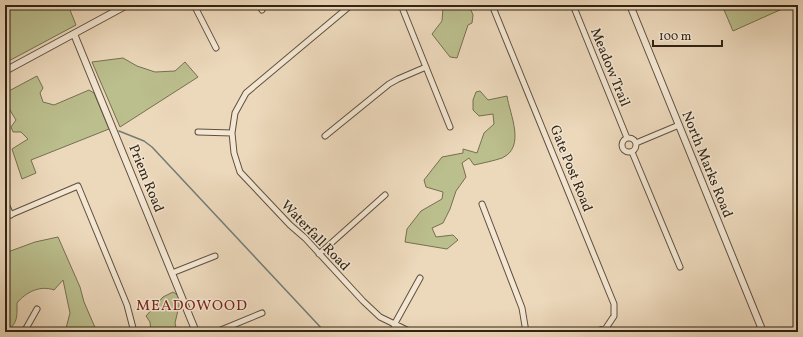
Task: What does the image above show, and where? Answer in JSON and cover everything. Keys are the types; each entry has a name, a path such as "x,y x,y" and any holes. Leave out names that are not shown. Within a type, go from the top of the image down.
{"street":[{"path":"5,70 127,5"},
{"path":"194,5 216,48"},
{"name":"Waterfall Road","path":"350,5 246,93 235,113 232,133 234,153 240,172 363,301 380,317 411,332"},
{"path":"401,5 450,127"},
{"name":"Gate Post Road","path":"492,5 614,304 614,316 606,328 594,332"},
{"name":"Meadow Trail","path":"573,5 626,138 622,142 622,149 626,152 632,152 680,267"},
{"name":"North Marks Road","path":"630,5 762,332"},
{"name":"Priem Road","path":"74,34 196,332"},
{"path":"325,136 389,84 426,67"},
{"path":"636,143 679,125"},
{"path":"198,132 232,133"},
{"path":"626,138 633,139 636,143"},
{"path":"632,152 636,148 636,143"},
{"path":"5,218 78,186 127,305 134,332"},
{"path":"319,254 385,195"},
{"path":"5,202 10,215"},
{"path":"482,204 522,308 526,332"},
{"path":"172,273 215,256"},
{"path":"394,325 420,278"},
{"path":"24,332 37,309"},
{"path":"216,332 262,313"}],"green space":[{"path":"5,5 68,5 76,25 5,63"},
{"path":"449,5 469,5 473,15 472,23 468,25 457,58 450,57 432,34 442,21 443,8"},
{"path":"722,5 791,5 733,31"},
{"path":"123,58 137,66 155,72 175,71 185,62 198,77 120,127 92,62"},
{"path":"37,76 43,88 40,93 43,102 54,105 89,90 94,93 109,129 31,160 36,173 22,179 12,149 28,139 21,132 13,132 11,127 16,120 5,102 5,93"},
{"path":"480,91 488,100 507,96 515,130 513,146 509,153 502,158 474,165 469,158 462,163 466,177 456,191 450,209 443,223 432,228 436,237 453,235 458,240 447,249 405,242 407,229 421,211 442,199 443,192 426,187 424,180 442,157 463,153 463,149 477,153 484,133 494,124 493,114 479,116 473,110 473,100 476,92"},
{"path":"58,237 80,287 84,302 97,332 65,332 70,313 63,280 54,290 44,288 34,290 21,299 17,303 17,316 15,323 5,332 5,253 35,242"},
{"path":"173,292 179,296 179,306 175,323 177,332 168,332 165,330 151,332 150,322 146,316 163,297"}],"waterway":[{"path":"119,131 144,141 152,147 325,332"}],"district":[{"name":"MEADOWOOD","path":"192,305"}]}
